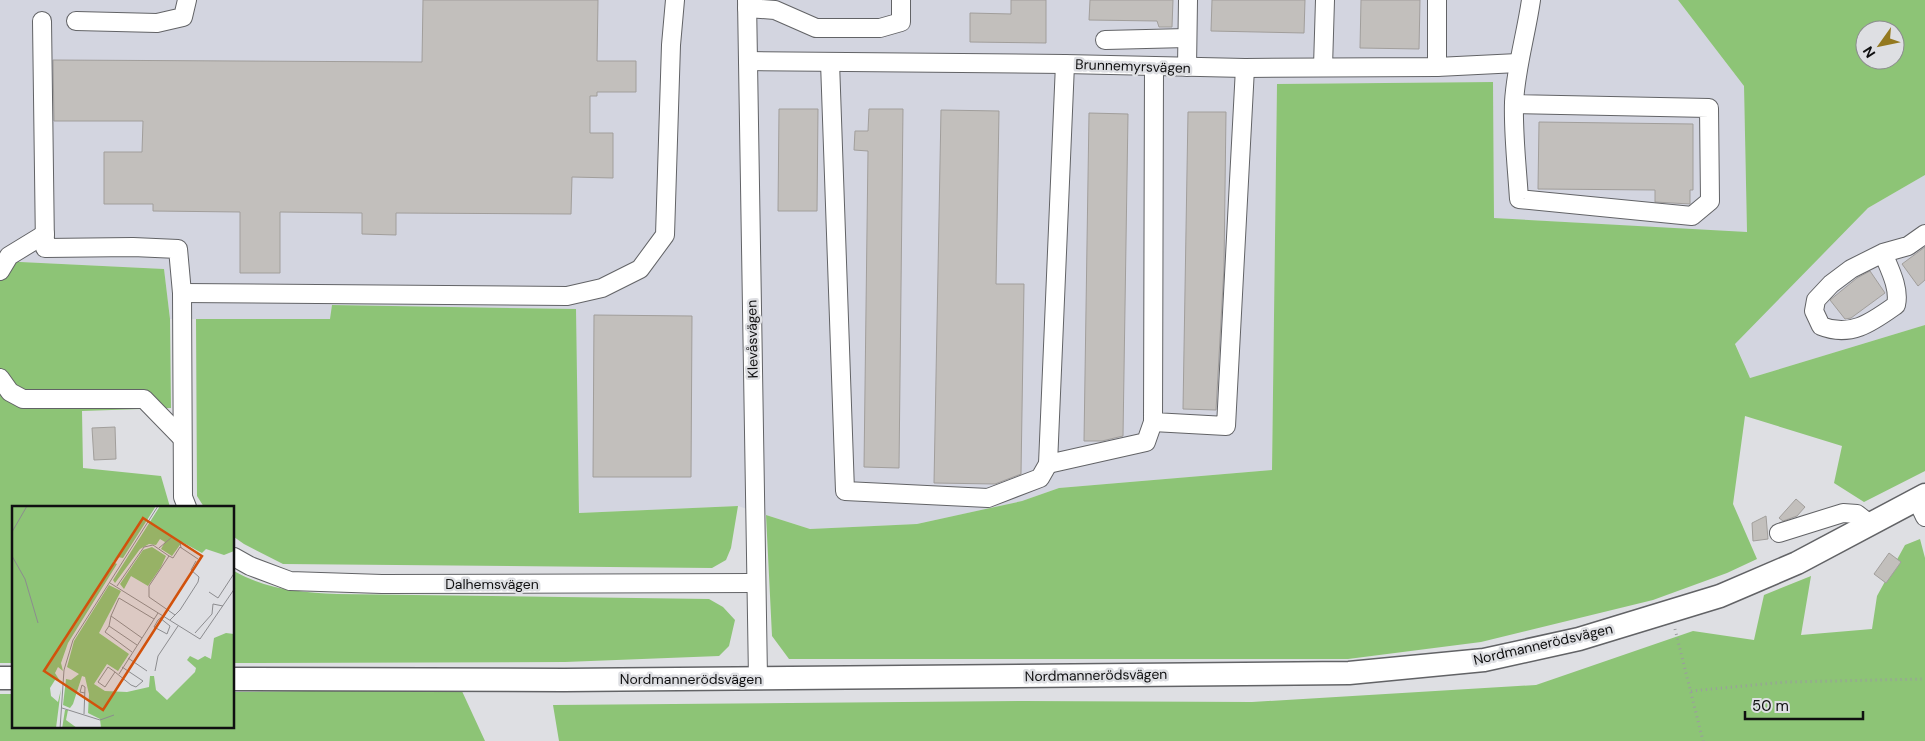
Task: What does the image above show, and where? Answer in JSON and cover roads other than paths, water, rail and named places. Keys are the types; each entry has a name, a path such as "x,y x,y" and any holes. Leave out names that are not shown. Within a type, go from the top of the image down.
{"main road":[{"name":"Nordmannerödsvägen","path":"235,679 758,678 1349,673 1484,660 1578,639 1720,596 1771,574 1871,524 1922,504"}],"street":[{"path":"76,21 157,23 183,18 187,0"},
{"path":"182,293 567,296 602,288 640,269 665,235 671,45 675,0"},
{"path":"747,4 775,10 789,8 816,28 880,28 901,22 901,0"},
{"path":"1187,67 1188,0"},
{"path":"1324,67 1325,0"},
{"path":"1436,67 1437,0"},
{"path":"1514,104 1709,108 1710,201 1692,216 1519,198 1514,104 1518,63 1526,36 1530,0"},
{"name":"Klevåsvägen","path":"747,4 758,678"},
{"path":"42,21 45,248 133,247 178,249 182,293 183,497 187,506"},
{"path":"1105,40 1187,38"},
{"name":"Brunnemyrsvägen","path":"748,61 1246,68 1436,67 1518,63"},
{"path":"830,62 845,491 988,498 1040,478 1048,464 1066,64"},
{"path":"1048,464 1146,442 1153,422 1154,66"},
{"path":"1153,422 1226,426 1246,68"},
{"path":"0,271 9,256 45,234"},
{"path":"1883,253 1894,279 1898,298 1896,305 1857,329 1834,331 1821,326 1814,310 1816,300 1830,284 1851,269 1883,253 1908,246 1925,234"},
{"path":"0,378 10,392 23,399 144,399 182,438"},
{"path":"1779,533 1843,513 1857,514 1871,524"},
{"name":"Dalhemsvägen","path":"235,558 250,566 290,581 382,584 755,583"}]}
